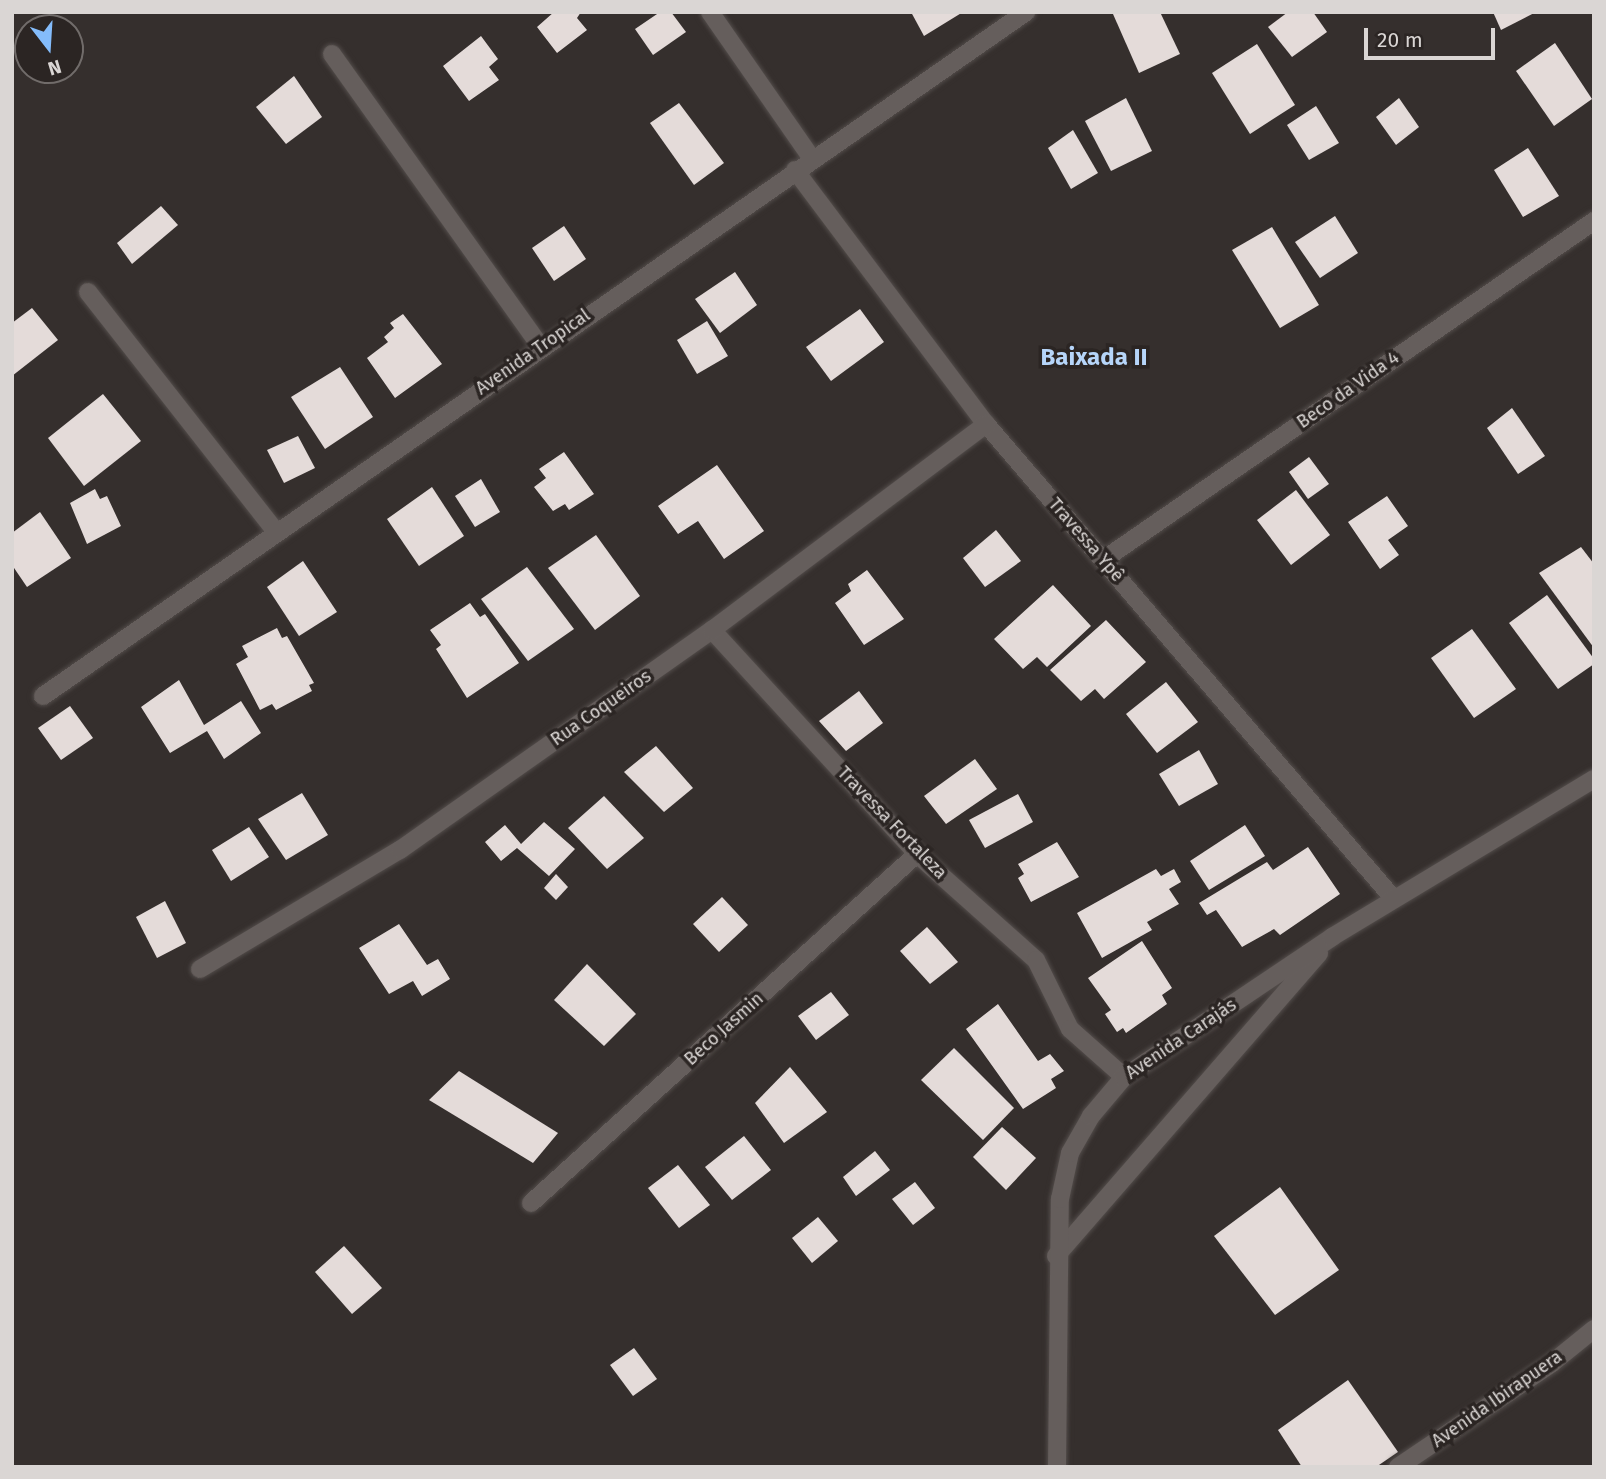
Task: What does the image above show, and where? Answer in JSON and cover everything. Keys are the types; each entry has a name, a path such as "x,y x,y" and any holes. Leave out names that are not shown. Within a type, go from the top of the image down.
{"street":[{"path":"710,12 812,159"},
{"name":"Avenida Tropical","path":"43,696 795,170 1026,12"},
{"path":"332,54 541,347"},
{"name":"Travessa Ypê","path":"795,170 986,424 1393,898"},
{"name":"Beco da Vida 4","path":"1103,560 1594,221"},
{"path":"88,292 277,533"},
{"name":"Rua Coqueiros","path":"200,969 400,850 712,630 986,424"},
{"name":"Travessa Fortaleza","path":"712,630 917,855 1036,960 1070,1030 1124,1077"},
{"name":"Avenida Carajás","path":"1056,1467 1056,1256 1060,1199 1070,1153 1091,1116 1124,1077 1332,937 1594,779"},
{"name":"Beco Jasmin","path":"531,1203 917,855"},
{"name":"Avenida Carajás","path":"1056,1256 1332,937"},
{"name":"Avenida Ibirapuera","path":"1398,1467 1552,1363 1594,1329"}],"building":[{"path":"554,12 581,12 577,18 587,30 557,53 537,27"},
{"path":"660,12 671,12 686,32 653,55 635,29"},
{"path":"911,12 963,12 924,36"},
{"path":"1160,12 1180,54 1139,73 1113,14"},
{"path":"1288,12 1313,12 1327,32 1292,57 1268,27"},
{"path":"1493,12 1536,12 1501,30"},
{"path":"481,36 498,59 489,67 499,80 469,101 443,66"},
{"path":"1555,43 1592,99 1554,126 1516,71"},
{"path":"1257,44 1295,105 1250,134 1212,73"},
{"path":"294,76 322,117 286,144 256,107"},
{"path":"1126,98 1152,151 1111,171 1085,121"},
{"path":"1399,98 1419,127 1396,145 1376,117"},
{"path":"679,103 724,163 694,185 650,123"},
{"path":"1316,106 1339,143 1309,160 1287,125"},
{"path":"1073,130 1098,173 1071,189 1048,148"},
{"path":"1528,148 1559,196 1523,217 1494,170"},
{"path":"161,206 178,225 132,264 117,243"},
{"path":"1335,216 1358,253 1320,278 1295,242"},
{"path":"564,226 586,259 554,281 532,248"},
{"path":"1272,227 1319,305 1280,328 1232,250"},
{"path":"735,272 757,305 720,333 695,299"},
{"path":"32,308 58,340 12,376 12,323"},
{"path":"860,309 884,342 831,381 806,347"},
{"path":"403,314 442,364 395,398 367,358 388,342 384,337 394,328 390,323"},
{"path":"707,321 728,356 697,374 677,340"},
{"path":"340,367 373,417 325,449 291,397"},
{"path":"103,394 141,441 84,486 48,438"},
{"path":"1512,408 1545,456 1518,474 1487,428"},
{"path":"298,436 315,468 284,483 267,450"},
{"path":"564,452 594,494 569,510 565,504 553,511 534,487 546,478 539,469"},
{"path":"1309,457 1329,484 1308,499 1289,472"},
{"path":"717,465 764,531 724,559 698,521 678,534 658,506"},
{"path":"481,479 500,512 475,527 455,496"},
{"path":"432,487 464,536 419,566 387,519"},
{"path":"95,489 100,499 107,496 121,526 87,544 70,503"},
{"path":"1296,490 1330,535 1291,565 1257,520"},
{"path":"1387,496 1408,526 1388,540 1399,555 1380,569 1348,522"},
{"path":"40,512 71,558 27,587 12,565 12,533"},
{"path":"996,530 1021,561 985,587 963,558"},
{"path":"596,535 640,596 595,630 548,568"},
{"path":"1581,547 1594,564 1594,648 1539,573"},
{"path":"303,561 337,612 299,636 267,587"},
{"path":"527,567 574,629 528,661 481,599"},
{"path":"867,570 904,619 864,645 835,603 851,591 848,584"},
{"path":"1053,585 1091,626 1047,667 1037,657 1023,669 994,639"},
{"path":"1547,595 1594,659 1594,664 1558,689 1509,623"},
{"path":"470,603 480,617 485,614 519,663 467,698 436,649 441,645 430,630"},
{"path":"1106,620 1146,662 1104,699 1095,689 1081,701 1050,670"},
{"path":"277,628 282,638 287,636 314,683 309,685 312,691 276,710 272,704 260,710 236,664 248,657 242,646"},
{"path":"1472,629 1516,689 1474,718 1431,658"},
{"path":"179,680 204,725 241,701 261,733 224,759 207,731 170,753 141,707"},
{"path":"1166,682 1198,722 1157,753 1126,714"},
{"path":"859,691 883,723 846,751 819,721"},
{"path":"70,706 93,738 61,760 38,728"},
{"path":"656,746 693,788 664,812 624,772"},
{"path":"1199,750 1218,784 1179,806 1159,774"},
{"path":"975,759 997,789 946,824 924,796"},
{"path":"302,793 328,835 286,860 258,819"},
{"path":"1018,794 1033,822 985,848 969,820"},
{"path":"604,796 644,838 607,869 568,828"},
{"path":"544,822 575,849 549,876 517,848 501,861 485,842 505,825 521,844"},
{"path":"1245,825 1265,856 1209,890 1190,861"},
{"path":"249,827 269,857 231,881 212,850"},
{"path":"1057,842 1079,877 1031,902 1018,878 1024,874 1018,864"},
{"path":"1308,847 1340,894 1280,935 1274,929 1242,947 1216,910 1207,915 1199,903 1267,862 1273,870"},
{"path":"1156,869 1161,876 1174,869 1181,882 1169,889 1179,904 1147,922 1152,930 1102,958 1077,913"},
{"path":"556,874 568,887 556,900 544,888"},
{"path":"722,897 748,925 719,952 693,924"},
{"path":"165,901 186,943 157,958 136,917"},
{"path":"399,924 427,965 438,959 450,979 422,996 413,981 389,994 359,948"},
{"path":"927,927 958,962 930,984 900,951"},
{"path":"1142,941 1172,988 1162,995 1167,1004 1126,1033 1123,1028 1117,1032 1105,1014 1111,1010 1088,978"},
{"path":"587,964 636,1014 604,1046 554,1000"},
{"path":"831,992 849,1015 816,1040 798,1016"},
{"path":"998,1004 1038,1061 1050,1054 1064,1071 1051,1079 1056,1088 1023,1109 966,1029"},
{"path":"954,1048 1014,1108 983,1140 921,1080"},
{"path":"790,1067 827,1112 784,1143 755,1103"},
{"path":"459,1071 558,1133 533,1163 429,1100"},
{"path":"1002,1127 1036,1158 1006,1190 973,1157"},
{"path":"744,1136 771,1170 732,1200 705,1167"},
{"path":"875,1151 890,1170 856,1196 843,1177"},
{"path":"678,1165 710,1205 679,1228 648,1188"},
{"path":"915,1182 935,1208 913,1225 892,1199"},
{"path":"1280,1187 1339,1270 1275,1315 1214,1236"},
{"path":"818,1217 838,1241 812,1263 792,1238"},
{"path":"344,1246 382,1288 352,1314 315,1272"},
{"path":"634,1348 657,1379 633,1396 610,1365"},
{"path":"1348,1380 1398,1452 1376,1467 1302,1467 1278,1430"}],"district":[{"name":"Baixada II","path":"1094,358"}]}
